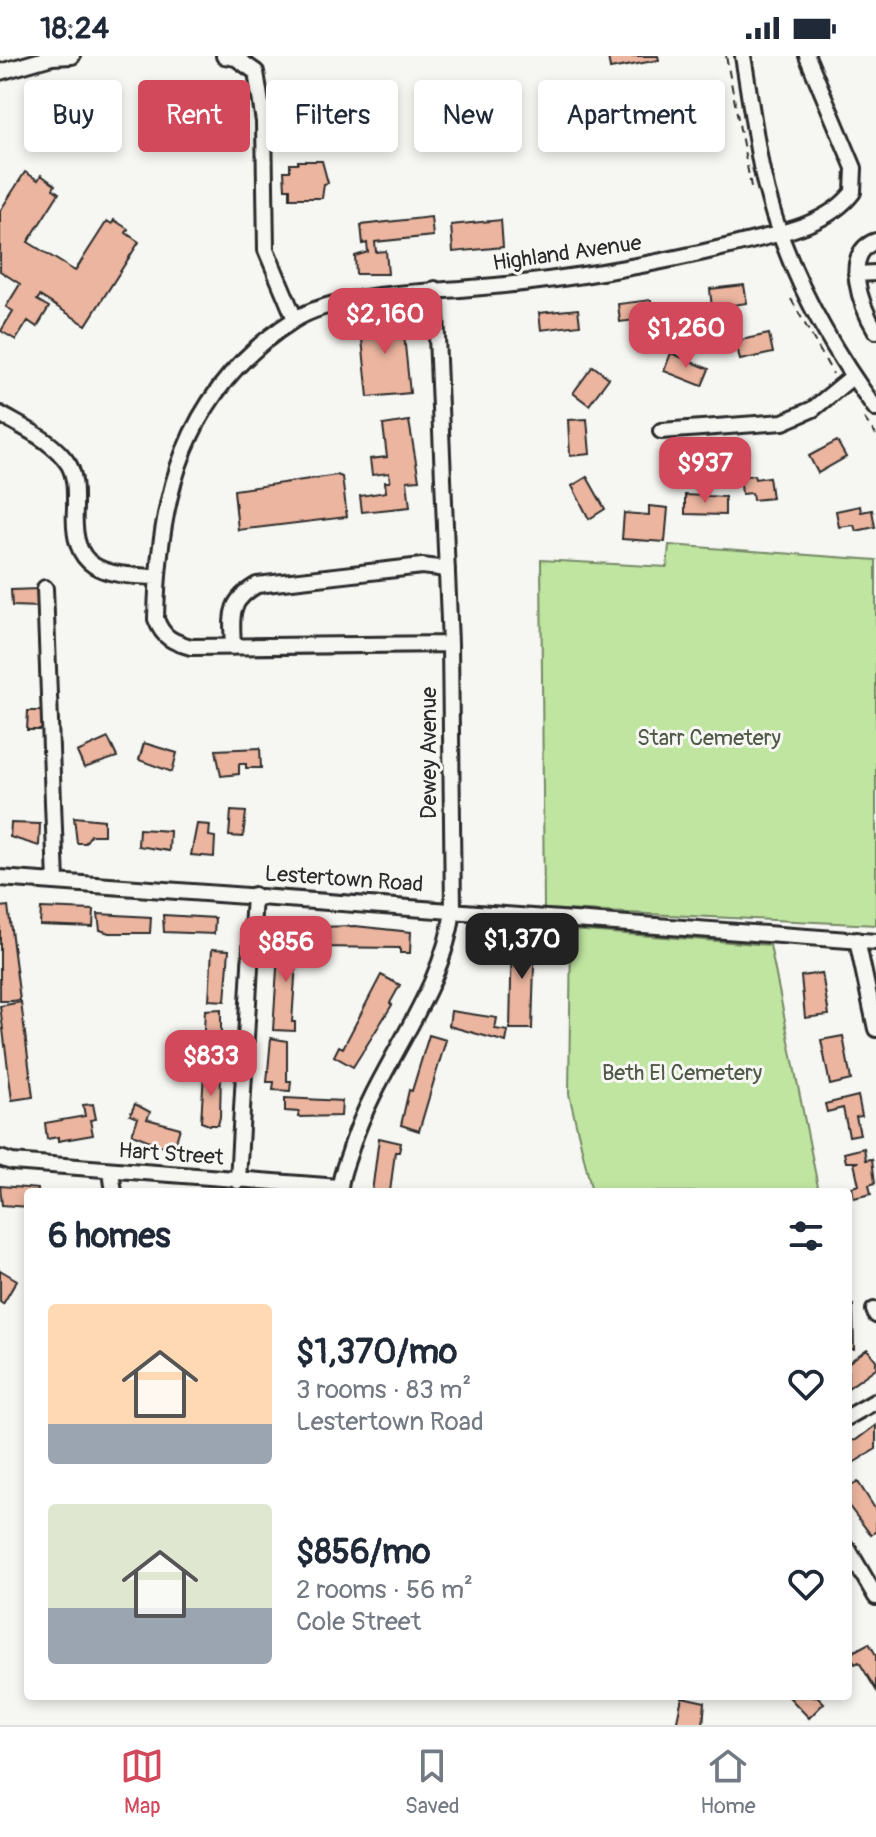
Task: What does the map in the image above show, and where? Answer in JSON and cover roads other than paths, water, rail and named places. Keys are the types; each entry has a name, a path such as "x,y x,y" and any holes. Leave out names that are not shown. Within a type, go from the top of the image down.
{"street":[{"path":"0,72 28,60 72,56"},
{"path":"224,56 236,58 256,72 264,122 266,250 295,319"},
{"path":"743,56 762,167 780,233 793,266 852,377 876,409"},
{"name":"Highland Avenue","path":"450,644 191,647 171,641 161,631 156,619 156,577 162,522 173,474 193,425 221,387 295,319 329,307 435,289 470,289 644,266 780,233 846,203 856,179 847,148 807,56"},
{"path":"876,241 866,244 857,255 856,274 872,308 876,331"},
{"path":"856,274 876,273"},
{"name":"Dewey Avenue","path":"340,1188 360,1120 427,991 450,929 453,910 450,644 435,289"},
{"path":"661,431 783,422 813,409 852,377"},
{"path":"0,414 58,451 71,468 76,489 73,530 80,554 96,569 117,576 156,577"},
{"path":"233,647 232,612 240,594 257,585 422,566 447,569"},
{"path":"45,588 56,882"},
{"name":"Lestertown Road","path":"0,878 876,942"},
{"path":"238,1181 254,895"},
{"path":"857,940 876,1029"},
{"name":"Hart Street","path":"0,1158 111,1172 317,1188"},
{"path":"111,1172 113,1188"},
{"path":"852,1415 876,1401"},
{"path":"852,1556 876,1597"}],"park label":[{"name":"Starr Cemetery","path":"709,738"},
{"name":"Beth El Cemetery","path":"682,1073"}]}
